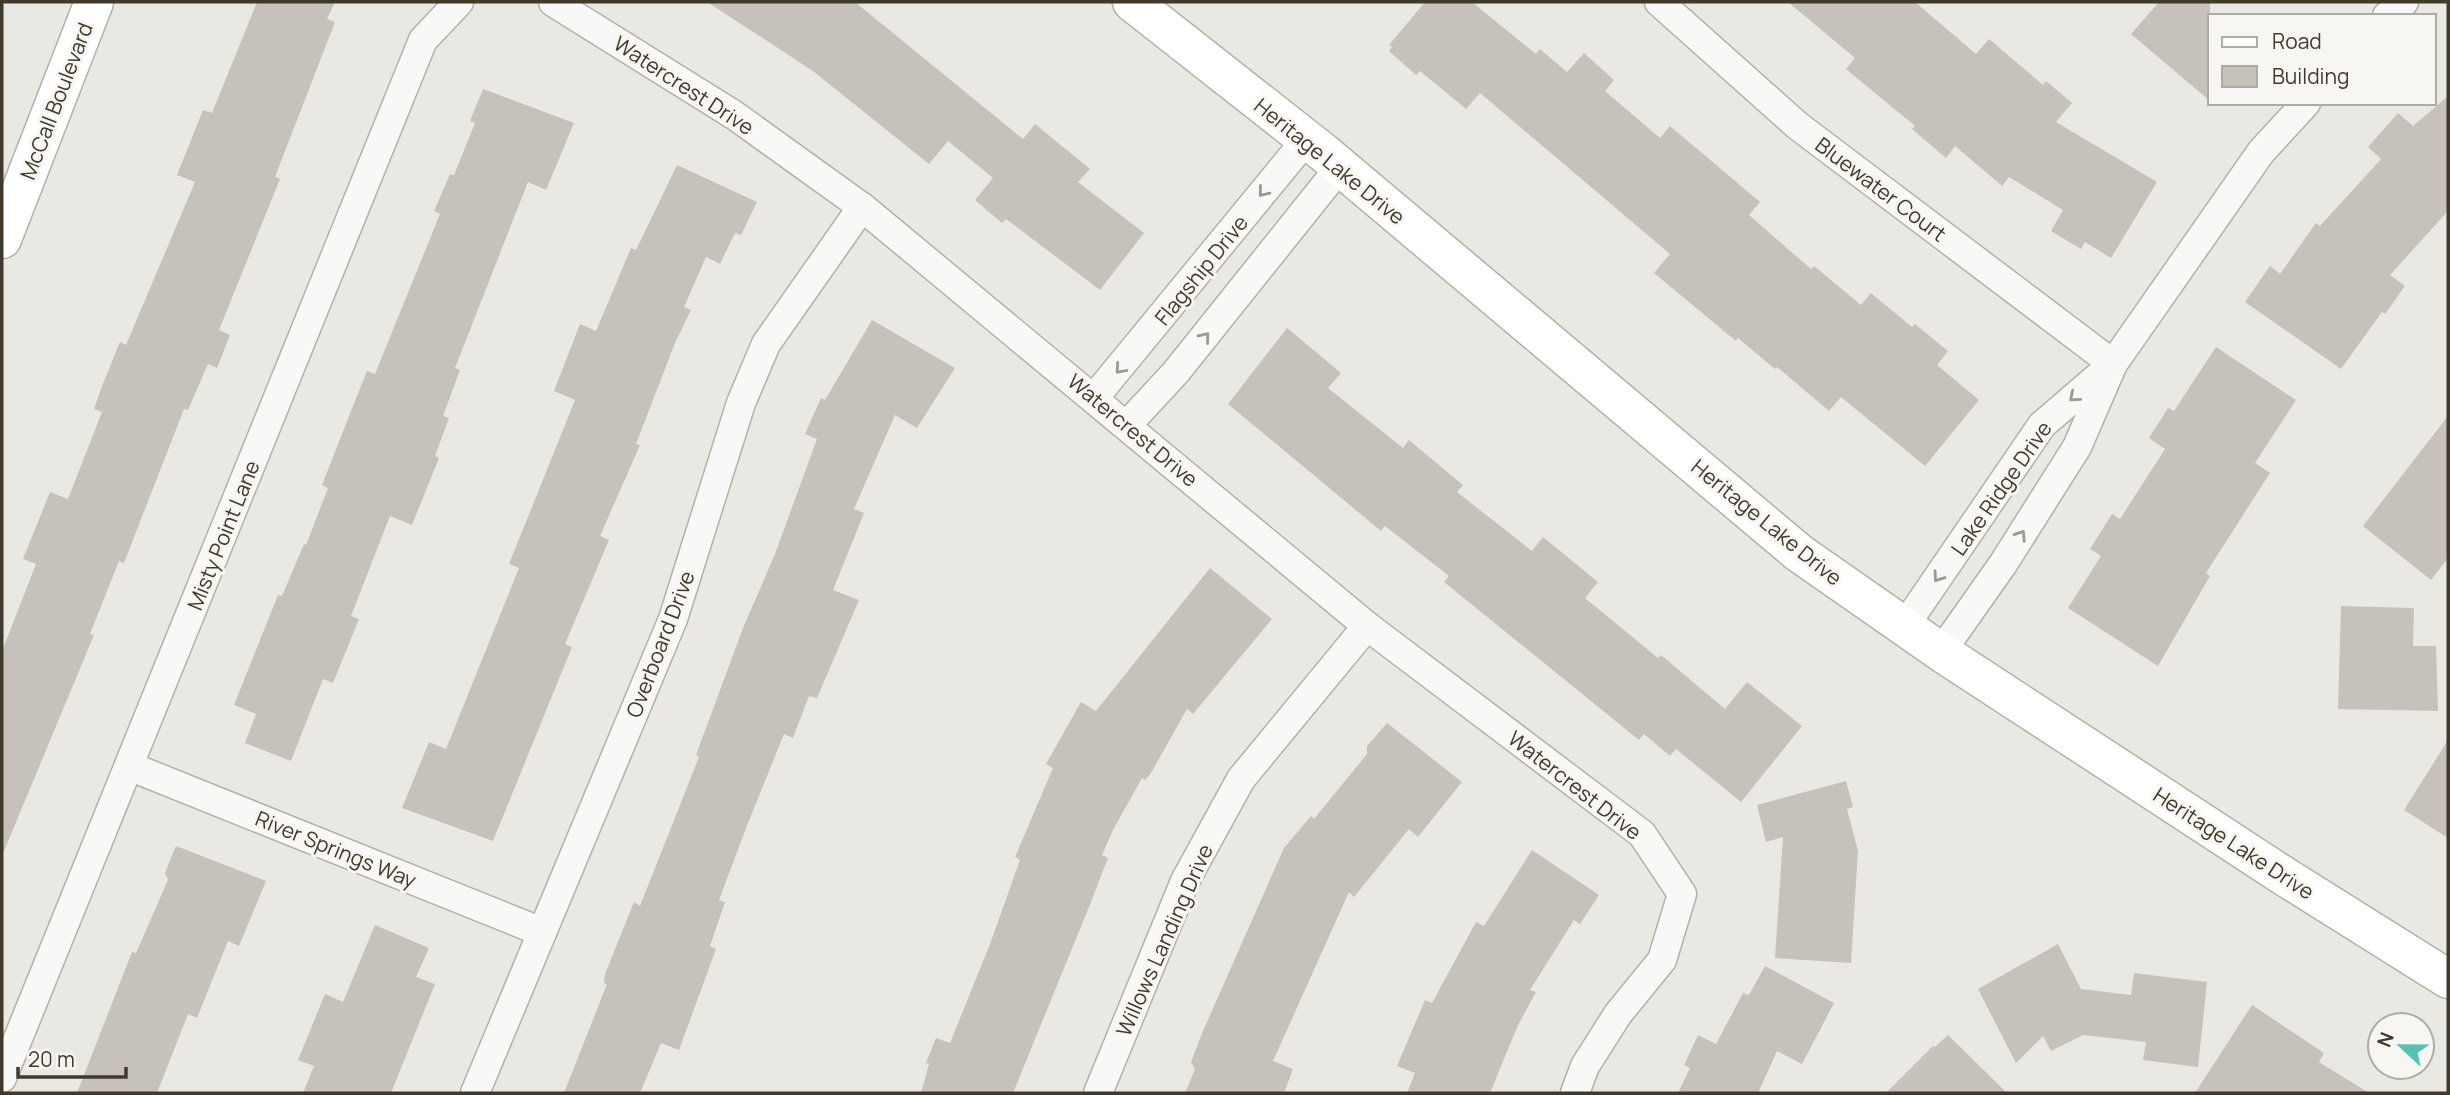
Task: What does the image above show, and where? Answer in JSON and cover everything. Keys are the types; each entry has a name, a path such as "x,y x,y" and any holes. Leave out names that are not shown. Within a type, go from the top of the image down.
{"street":[{"name":"McCall Boulevard","path":"2,239 94,2"},
{"name":"Misty Point Lane","path":"2,1079 423,40 459,2"},
{"name":"Watercrest Drive","path":"553,2 734,115 862,207 1367,626 1642,834 1682,894 1662,960 1618,1014 1586,1066 1574,1093"},
{"name":"Heritage Lake Drive","path":"1132,2 1340,167 1799,553 1941,652 2287,878 2448,979"},
{"name":"Bluewater Court","path":"1659,2 1798,126 2113,364"},
{"name":"Lake Ridge Drive","path":"1941,652 2003,564 2077,447 2113,364 2261,152 2304,105"},
{"name":"Flagship Drive","path":"1094,398 1306,140"},
{"path":"1127,425 1176,372 1340,167"},
{"name":"Overboard Drive","path":"475,1093 673,619 741,403 766,344 862,207"},
{"name":"Lake Ridge Drive","path":"1903,627 2042,425 2113,364"},
{"name":"Willows Landing Drive","path":"1098,1093 1185,881 1241,779 1367,626"},
{"name":"River Springs Way","path":"129,766 542,932"}],"building":[{"path":"257,2 335,2 327,19 335,22 275,177 280,179 219,330 230,335 217,368 208,364 188,410 184,409 124,563 119,561 90,634 94,635 2,856 2,651 36,564 23,559 50,492 68,499 102,412 94,409 102,386 120,342 126,345 195,182 177,175 203,110 212,113"},
{"path":"707,2 855,2 1023,139 1035,124 1090,169 1078,182 1144,233 1100,290 1006,219 1002,223 975,200 993,178 948,141 929,164 813,71"},
{"path":"1425,2 1472,2 1536,54 1540,49 1567,72 1584,53 1614,80 1605,91 1660,138 1670,126 1760,202 1749,215 1811,269 1814,266 1861,305 1871,293 1912,327 1915,324 1948,351 1937,365 1979,400 1925,466 1841,397 1829,411 1777,367 1775,369 1738,338 1736,341 1654,273 1670,254 1480,93 1466,109 1420,71 1416,75 1389,51 1392,47 1389,45"},
{"path":"1788,2 1915,2 1976,54 1989,39 2043,85 2046,81 2072,103 2056,122 2157,182 2111,258 2085,242 2081,249 2051,231 2063,210 2009,177 2002,186 1955,146 1946,158 1912,129 1915,126 1846,69 1855,58"},
{"path":"2159,2 2210,2 2208,99 2131,34"},
{"path":"483,89 574,123 546,190 528,182 455,368 460,370 443,416 449,418 435,456 439,458 412,525 390,516 351,616 359,619 333,683 323,679 291,761 245,743 256,714 234,705 278,595 282,596 304,544 306,545 328,488 322,485 367,371 375,374 440,214 434,211 450,174 454,175 475,123 470,121"},
{"path":"2448,96 2448,211 2390,275 2405,286 2385,314 2382,312 2341,369 2245,302 2270,266 2280,274 2316,223 2320,226 2381,159 2368,147 2398,113 2413,126"},
{"path":"677,165 757,202 741,235 735,233 720,264 706,257 684,307 691,310 675,343 636,444 640,445 600,536 609,540 565,644 572,647 493,841 402,808 429,742 446,749 519,568 509,564 575,400 554,391 580,324 596,331 631,248 636,250"},
{"path":"872,320 955,368 917,428 895,415 854,509 864,513 833,590 859,600 817,698 809,696 793,738 784,734 748,823 719,900 725,902 710,946 716,949 679,1050 661,1043 640,1093 564,1093 607,984 604,983 605,974 634,902 640,906 699,757 696,755 743,628 775,554 817,439 805,434 821,398 825,400"},
{"path":"1287,328 1341,373 1328,388 1403,448 1409,440 1463,485 1457,492 1532,551 1543,537 1598,582 1585,598 1658,658 1661,655 1725,709 1747,682 1802,726 1741,802 1676,749 1670,756 1644,734 1639,740 1444,582 1449,576 1385,526 1381,531 1228,404"},
{"path":"2216,347 2296,400 2255,463 2270,473 2206,573 2210,576 2158,666 2068,608 2101,556 2090,549 2112,514 2120,519 2165,449 2149,438 2168,408 2174,411"},
{"path":"2448,416 2448,558 2431,580 2363,526"},
{"path":"1210,568 1272,619 1193,714 1187,709 1151,773 1145,780 1142,778 1113,830 1102,855 1108,858 1013,1093 921,1093 929,1064 926,1063 936,1038 950,1043 990,944 1020,860 1015,857 1053,768 1046,764 1081,702 1096,711"},
{"path":"2341,606 2414,608 2413,646 2436,646 2438,711 2338,709"},
{"path":"1387,723 1462,782 1418,837 1409,829 1354,897 1349,892 1273,1061 1293,1069 1284,1093 1185,1093 1195,1069 1191,1062 1203,1031 1284,848 1311,816 1314,819 1367,754 1367,746"},
{"path":"2448,740 2448,838 2404,810"},
{"path":"1846,781 1853,807 1847,809 1858,851 1851,963 1775,958 1783,837 1766,842 1757,805"},
{"path":"176,846 266,881 239,946 228,941 197,1018 188,1014 157,1093 77,1093 132,952 136,953 168,880 165,873"},
{"path":"1532,850 1599,895 1580,924 1574,920 1530,990 1536,992 1518,1025 1490,1093 1407,1093 1415,1073 1397,1066 1425,1000 1432,1003 1476,922 1484,926"},
{"path":"375,925 429,948 416,977 435,984 391,1093 303,1093 314,1066 298,1060 325,994 343,1002"},
{"path":"2058,944 2081,989 2131,995 2134,973 2207,982 2198,1067 2143,1060 2146,1042 2083,1035 2051,1051 2043,1036 2016,1063 1978,989"},
{"path":"1765,966 1834,1003 1802,1064 1777,1051 1758,1093 1678,1093 1690,1068 1684,1065 1698,1035 1716,1044 1743,993 1749,995"},
{"path":"2252,1005 2324,1053 2319,1062 2369,1093 2195,1093"},
{"path":"1948,1035 2007,1093 1886,1093 1933,1046"}]}
